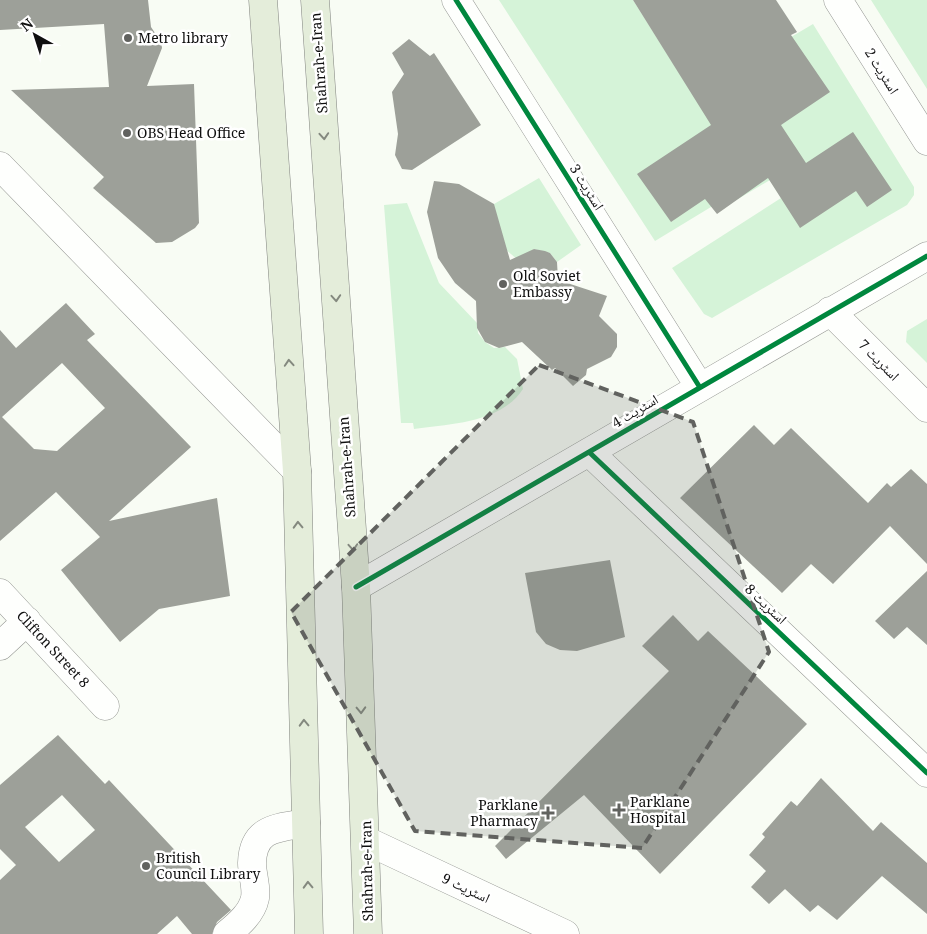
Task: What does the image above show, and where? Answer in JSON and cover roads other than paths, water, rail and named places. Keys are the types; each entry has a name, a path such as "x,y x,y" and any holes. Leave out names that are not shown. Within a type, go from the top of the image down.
{"main road":[{"path":"263,0 297,471 309,934"},
{"name":"Shahrah-e-Iran","path":"315,0 356,587 368,934"}],"street":[{"name":"اسٹریٹ 3","path":"456,0 699,386"},
{"name":"اسٹریٹ 2","path":"838,0 927,141"},
{"path":"0,166 297,471"},
{"name":"اسٹریٹ 4","path":"356,587 699,386 927,256"},
{"name":"اسٹریٹ 7","path":"830,311 927,408"},
{"name":"اسٹریٹ 8","path":"588,452 927,773"},
{"name":"Clifton Street 8","path":"0,592 106,706"},
{"path":"0,646 27,622"},
{"path":"228,934 248,914 255,898 252,864 255,843 261,835 274,828 306,823"},
{"name":"اسٹریٹ 9","path":"366,842 565,934"}],"place":[{"name":"Metro library","path":"128,38"},
{"name":"OBS Head Office","path":"127,133"},
{"name":"Old Soviet Embassy","path":"503,284"},
{"name":"Parklane Hospital","path":"619,810"},
{"name":"Parklane Pharmacy","path":"548,813"},
{"name":"British Council Library","path":"146,866"}]}
